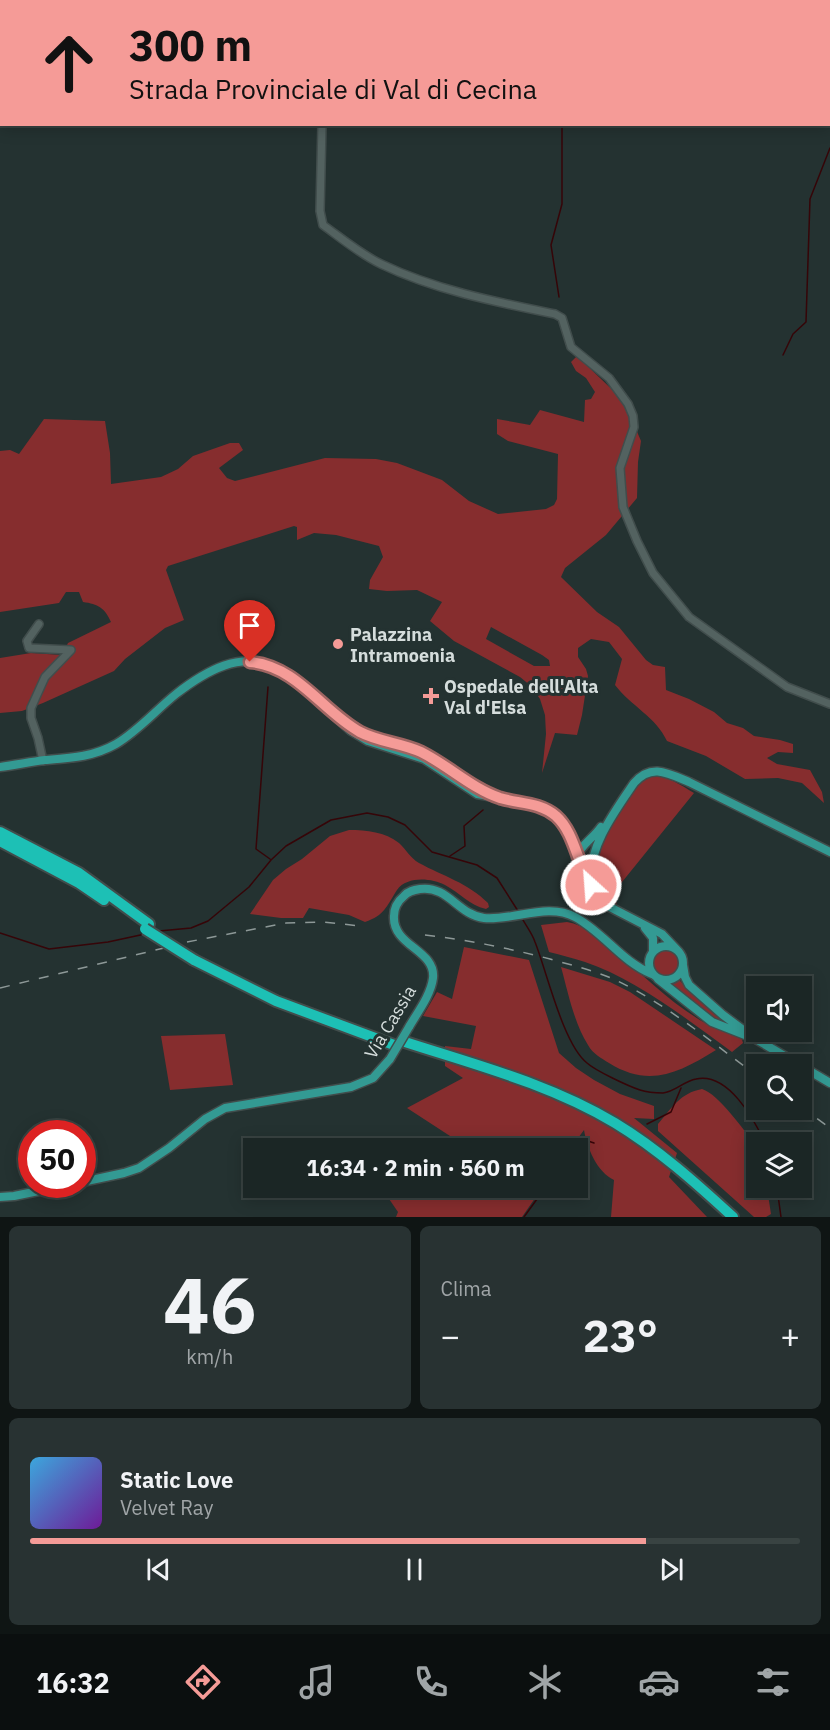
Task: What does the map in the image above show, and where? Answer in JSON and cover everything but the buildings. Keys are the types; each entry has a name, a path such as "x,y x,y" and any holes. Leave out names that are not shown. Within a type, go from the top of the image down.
{"highway":[{"path":"0,832 79,873 147,927"},
{"path":"0,841 79,883 196,958 276,1001 545,1096 614,1128 672,1169 725,1217"},
{"path":"399,1043 547,1089 583,1105 615,1123 675,1165 733,1217"}],"main road":[{"path":"0,767 95,754 118,743 209,672 234,663 254,662 283,671 350,730 365,739 418,756 475,793 540,806 555,816 565,827 587,883"},
{"path":"332,712 366,734 419,751 474,786 501,798"},
{"path":"577,855 585,842 598,831 630,783 641,775 656,771 670,774 830,852"},
{"path":"587,883 596,847 630,789 641,775"},
{"path":"528,804 546,814 558,825 587,883 606,905 662,934 679,952"},
{"path":"571,840 585,842"},
{"name":"Via Cassia","path":"96,1179 141,1167 203,1121 227,1107 358,1085 375,1077 390,1059 429,990 433,978 430,962 406,942 394,924 396,907 401,898 407,892 415,890 433,888 444,892 469,913 482,918 540,913 565,913 574,916 712,1022 746,1035"},
{"path":"642,925 653,938 649,969 655,976 669,981 678,975 683,965"},
{"path":"625,956 636,959 664,946 679,952"},
{"name":"Via Cassia","path":"679,952 689,985 746,1032"},
{"name":"Via Cassia","path":"761,1042 781,1054"},
{"path":"812,1070 830,1077"},
{"path":"812,1072 830,1083"},
{"path":"0,1197 18,1195"}],"street":[{"path":"322,126 320,211 323,225 379,263 424,281 465,294 555,314 562,318 571,347 609,378 628,404 633,416 634,427 621,468 623,507 636,541 653,573 689,617 787,687 830,704"},
{"path":"39,624 27,641 29,648 71,651 45,677 31,708 31,718 43,760"}],"shaded area":[{"path":"577,356 624,401 641,441 637,498 606,535 565,568 561,577 597,612 619,627 646,660 653,665 665,667 666,690 714,712 727,723 743,728 754,736 793,744 793,753 778,752 767,758 777,764 810,770 822,792 824,803 802,783 778,778 745,779 706,756 667,741 650,718 615,685 622,659 609,642 591,639 578,648 578,657 588,676 577,735 555,733 542,773 546,734 545,715 540,699 531,686 520,677 454,641 430,621 442,602 417,590 369,589 370,580 383,557 379,546 336,535 314,533 297,540 297,527 294,526 168,566 166,570 184,620 165,628 125,659 114,671 22,711 0,713 0,658 31,653 62,655 68,643 111,622 100,608 83,602 79,592 66,592 59,603 0,612 0,451 10,450 19,454 44,419 105,421 110,453 111,484 161,477 178,469 193,456 230,443 239,443 243,450 219,468 227,478 235,481 325,458 376,459 397,463 442,480 469,501 498,514 546,509 554,505 557,499 558,454 508,441 497,434 497,419 530,425 540,410 584,422 585,400 591,399 595,392 571,362","holes":["491,627 549,660 550,666 534,666 486,639"]},
{"path":"648,776 666,778 694,793 614,892 617,906 600,870 600,849 608,831 638,782"},
{"path":"349,830 376,832 394,839 416,861 472,890 488,903 489,907 486,909 475,905 439,883 413,880 401,885 381,913 365,922 349,915 309,908 303,918 250,914 273,880 330,836"},
{"path":"567,922 580,926 598,937 690,1014 724,1032 741,1036 743,1043 732,1052 661,1001 623,979 585,962 549,952 541,925"},
{"path":"464,947 529,960 559,1053 594,1080 620,1094 654,1106 654,1119 634,1118 677,1153 669,1177 707,1217 611,1217 614,1180 594,1159 584,1130 578,1138 453,1138 407,1108 463,1078 445,1066 445,1046 471,1049 476,1026 423,1016 437,992 452,999"},
{"path":"665,950 674,954 678,963 674,972 665,976 656,972 652,963 656,954"},
{"path":"561,967 610,982 630,992 716,1050 676,1071 651,1076 624,1071 609,1063 592,1051 583,1036"},
{"path":"679,980 707,1006 734,1026 716,1020 669,984"},
{"path":"225,1034 233,1085 170,1090 161,1036"},
{"path":"702,1089 716,1098 746,1132 746,1198 769,1198 771,1214 766,1217 754,1217 658,1131 658,1124 677,1102 694,1091"},
{"path":"388,1198 535,1198 522,1217 396,1217 398,1212"}],"waterway":[{"path":"559,297 551,245 562,204 562,126"},
{"path":"783,355 793,334 806,322 810,199 830,148"},
{"path":"268,687 256,849 270,859"},
{"path":"450,856 465,846 464,826 483,810"},
{"path":"159,931 191,928 208,921 249,887 286,846 331,820 367,813 388,817 405,825 432,852 477,865 497,878 518,911"},
{"path":"522,918 534,939 570,1040 578,1054 587,1063 620,1082 648,1092 667,1092 696,1079 708,1079 719,1083 738,1099 759,1132"},
{"path":"0,933 49,949 108,942 145,934"},
{"path":"647,1124 671,1112 681,1088"},
{"path":"588,1141 594,1143"},
{"path":"524,1217 538,1198"},
{"path":"778,1198 781,1217"}],"railway":[{"path":"187,942 286,923 324,922 360,926"},
{"path":"425,935 519,951 611,978 650,998 746,1068"},
{"path":"0,988 164,948"},
{"path":"812,1115 830,1128"}],"place":[{"name":"Palazzina Intramoenia","path":"338,644"},
{"name":"Ospedale dell'Alta Val d'Elsa","path":"431,696"}],"route":[{"path":"250,662 276,667 286,673 332,712 363,733 415,749 435,759 482,791 501,798 538,805 550,812 565,827 591,885"}]}
